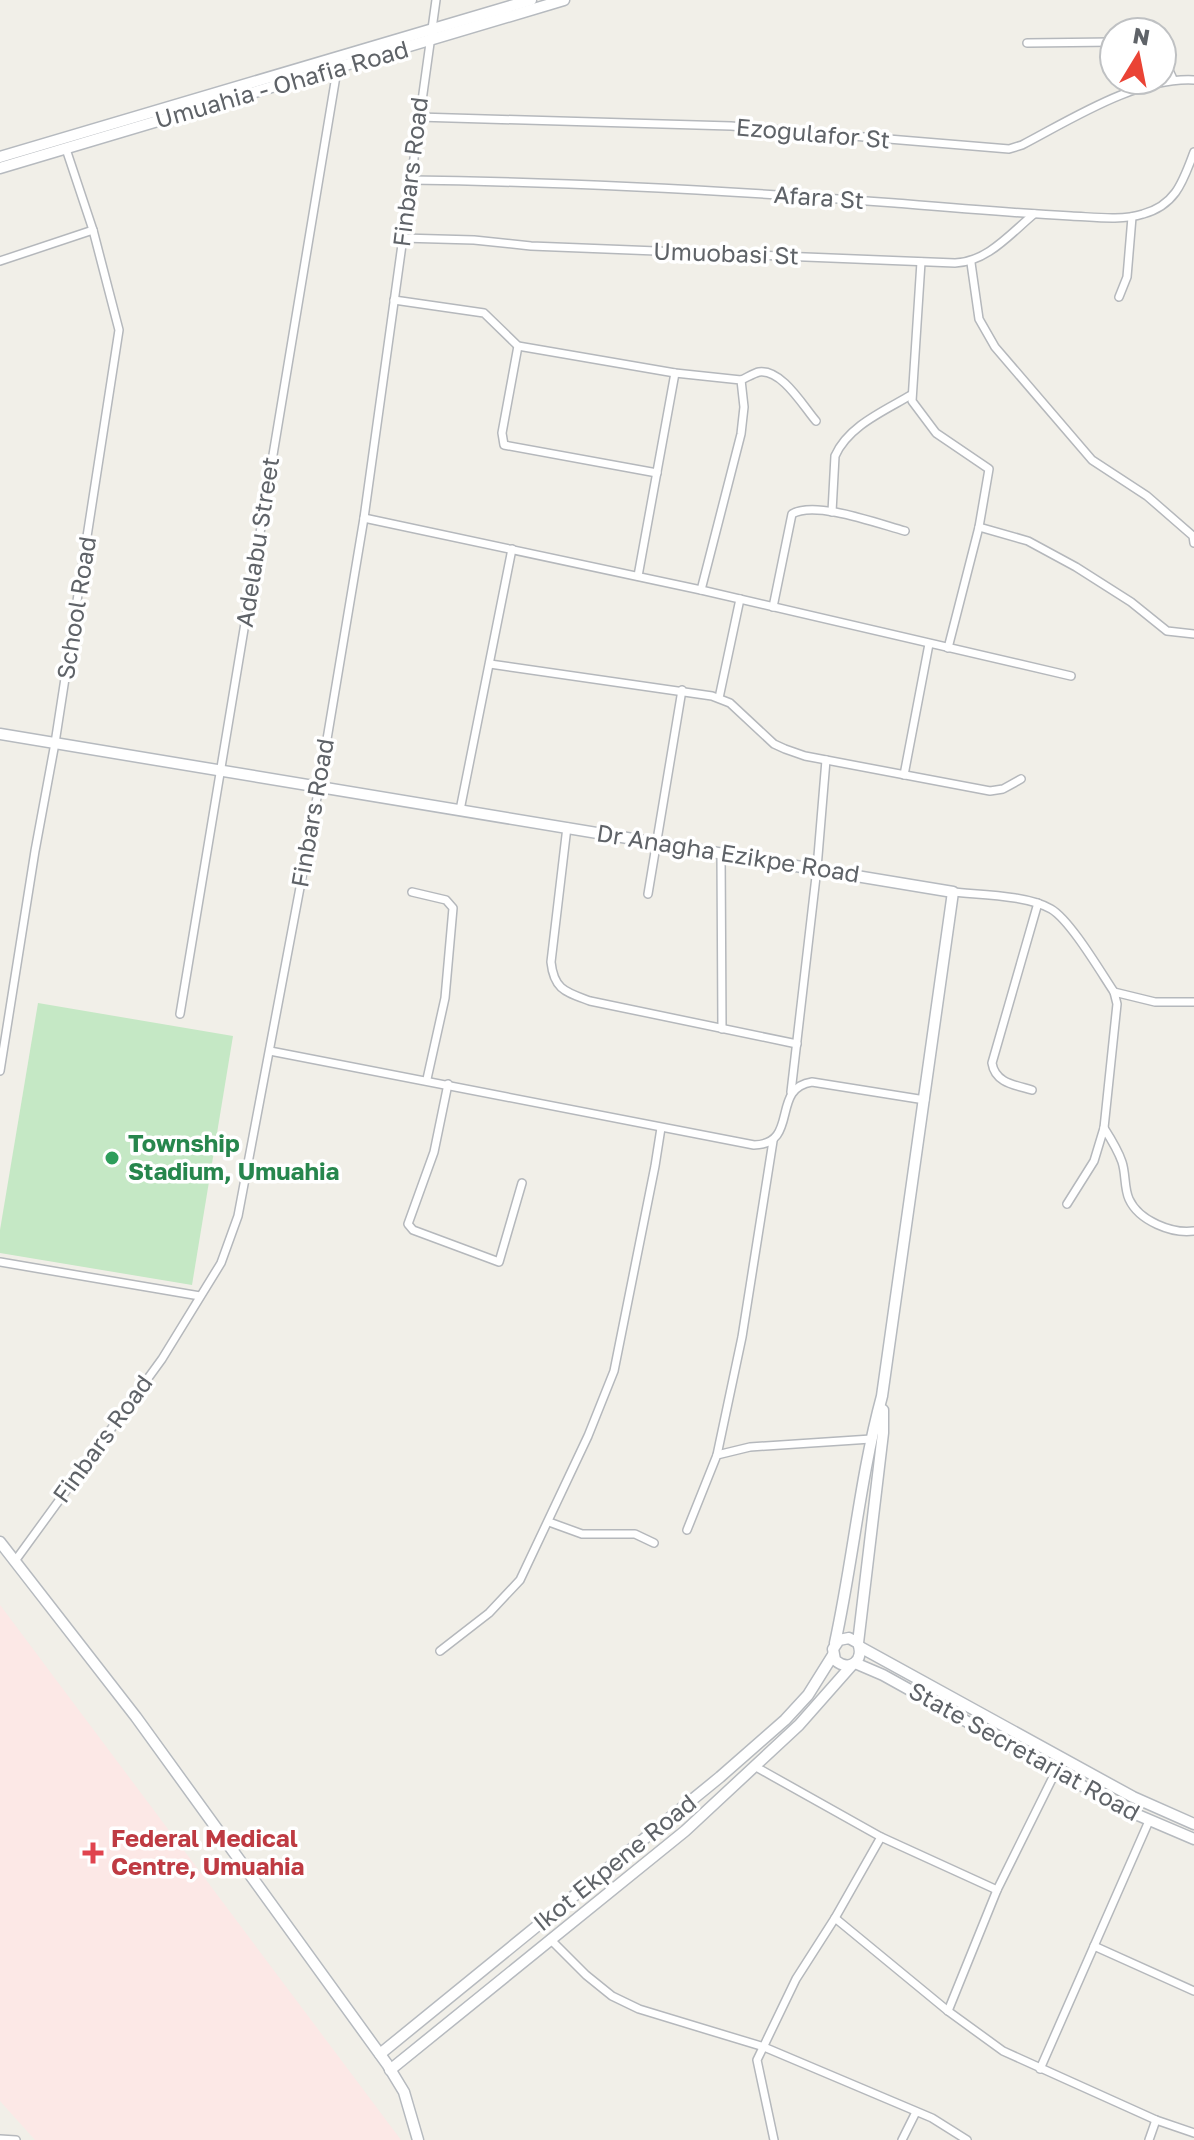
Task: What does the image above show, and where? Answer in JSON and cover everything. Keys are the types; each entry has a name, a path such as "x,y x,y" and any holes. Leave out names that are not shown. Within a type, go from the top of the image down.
{"street":[{"name":"Finbars Road","path":"15,1561 162,1359 221,1263 238,1216 319,787 364,518 436,0"},
{"name":"Umuahia - Ohafia Road","path":"0,168 337,70 531,0"},
{"name":"Umuahia - Ohafia Road","path":"0,157 564,0"},
{"path":"1027,43 1098,42"},
{"name":"Adelabu Street","path":"180,1014 337,70"},
{"name":"Ezogulafor St","path":"418,117 731,126 999,149 1022,145 1122,96"},
{"name":"School Road","path":"0,1071 119,330 93,230 66,149"},
{"name":"Afara St","path":"410,180 529,182 790,195 1034,214 1132,217 1160,208 1171,200 1180,189 1194,152"},
{"path":"1034,214 971,263 979,319 995,347 1092,460 1147,496 1193,536 1194,543"},
{"path":"1119,297 1127,277 1132,217"},
{"path":"0,261 93,230"},
{"name":"Umuobasi St","path":"402,238 971,263"},
{"path":"921,262 912,401 936,433 989,469 979,527 948,648"},
{"path":"394,300 484,313 518,346 675,373 741,380 759,372 771,374 784,383 816,421"},
{"path":"518,346 502,433 504,445 657,473"},
{"path":"638,576 675,373"},
{"path":"701,590 741,434 744,407 741,380"},
{"path":"832,512 838,448 864,423 911,395"},
{"path":"773,607 792,514 798,510 832,512 905,531"},
{"path":"364,518 701,590 1071,676"},
{"path":"979,527 1028,541 1076,567 1120,595 1167,631 1194,634"},
{"path":"460,810 512,549"},
{"path":"719,698 740,599"},
{"path":"904,775 929,644"},
{"path":"490,664 682,690 719,698 730,703 774,744 805,756 990,791 1003,789 1021,779"},
{"path":"648,894 682,690"},
{"name":"Dr Anagha Ezikpe Road","path":"0,734 953,892"},
{"path":"270,1051 427,1079 661,1128 766,1145 778,1135 796,1082 797,1044 826,760"},
{"path":"567,827 551,962 553,978 560,988 590,1001 797,1044"},
{"path":"721,852 722,1029"},
{"path":"412,892 446,900 453,908 445,998 427,1079"},
{"path":"390,2070 685,1831 756,1767 829,1694 861,1653 859,1645 883,1433 882,1396 953,892 1038,903 1052,909 1064,921 1114,992 1117,1004 1104,1128 1094,1161 1067,1204"},
{"path":"1032,1090 1000,1080 993,1072 992,1063 1038,903"},
{"path":"1114,992 1155,1002 1194,1002"},
{"path":"796,1082 925,1100"},
{"path":"448,1084 430,1165 408,1224 413,1230 499,1262 522,1183"},
{"path":"440,1651 489,1613 520,1580 549,1522 614,1371 661,1128"},
{"path":"1104,1128 1123,1164 1129,1199 1138,1212 1159,1226 1183,1233 1194,1231"},
{"path":"687,1530 717,1455 742,1337 773,1141"},
{"path":"0,1262 200,1296"},
{"name":"Ikot Ekpene Road","path":"380,2054 720,1777 785,1720 808,1695 834,1649 850,1577 871,1439 882,1396"},
{"path":"717,1455 750,1447 871,1439"},
{"path":"549,1522 582,1534 635,1534 654,1543"},
{"path":"0,1542 136,1717 380,2054 404,2092 418,2140"},
{"path":"854,1664 840,1664 834,1649 844,1638 1133,1797 1194,1824"},
{"name":"State Secretariat Road","path":"854,1664 883,1675 1149,1821 1194,1839"},
{"path":"756,1767 881,1837 997,1890"},
{"path":"948,2011 997,1890 1056,1771"},
{"path":"1040,2069 1149,1821"},
{"path":"774,2140 757,2060 796,1979 881,1837"},
{"path":"835,1918 948,2011 1003,2051 1156,2120 1194,2133"},
{"path":"550,1939 612,1996 639,2009 764,2047 932,2118 967,2140"},
{"path":"1094,1946 1194,1991"},
{"path":"902,2140 916,2112"},
{"path":"1149,2140 1156,2120"},
{"path":"0,2139 16,2140"}],"shaded area":[{"name":"Federal Medical Centre, Umuahia","path":"0,1605 401,2140 35,2140 0,2101"}],"green space":[{"name":"Township Stadium, Umuahia","path":"38,1003 233,1036 192,1285 0,1253 0,1230"}],"place":[{"name":"Township Stadium, Umuahia","path":"112,1158"},
{"name":"Federal Medical Centre, Umuahia","path":"93,1853"}]}
